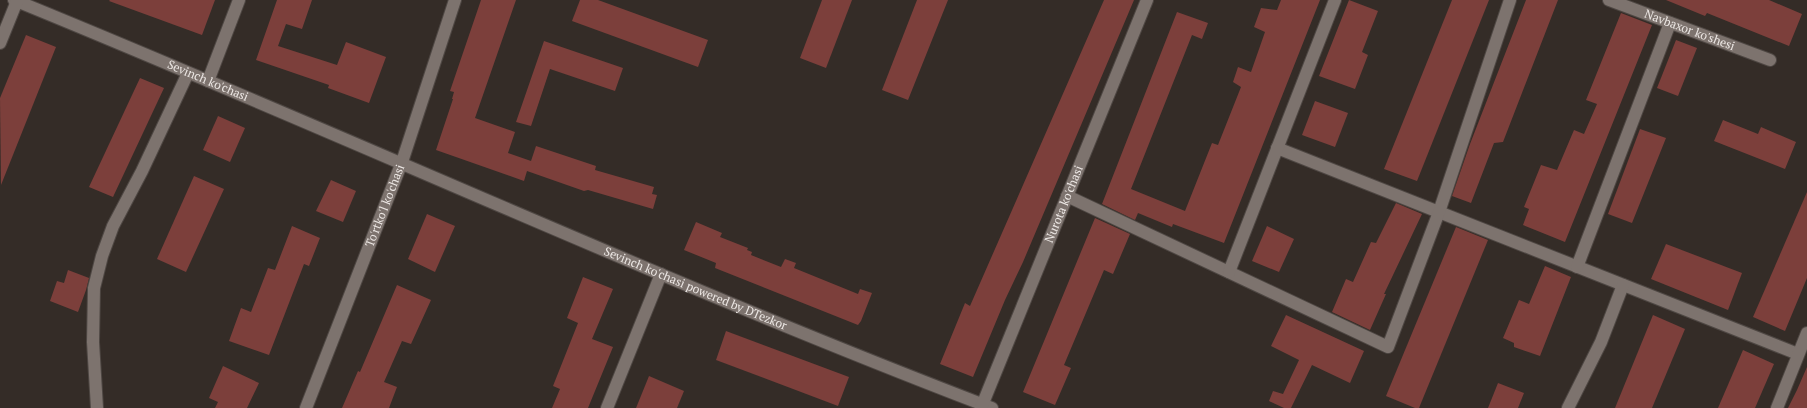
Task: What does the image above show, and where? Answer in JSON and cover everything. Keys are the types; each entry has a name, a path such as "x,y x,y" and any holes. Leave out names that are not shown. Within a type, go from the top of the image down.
{"street":[{"path":"0,43 15,0"},
{"name":"Sevinch ko'chasi","path":"15,0 402,162"},
{"path":"208,81 239,0"},
{"name":"To'rtko'l ko'chasi","path":"306,408 402,162 455,0"},
{"name":"Nurota ko'chasi","path":"985,407 1067,196 1147,0"},
{"path":"1229,272 1335,0"},
{"path":"1067,196 1388,347 1439,212 1510,0"},
{"name":"Navbaxor ko'shesi","path":"1609,0 1770,60"},
{"path":"1577,267 1670,23"},
{"path":"97,408 93,342 94,288 102,256 113,226 142,172 188,73"},
{"path":"1277,148 1798,354"},
{"name":"Sevinch ko'chasi powered by DTezkor","path":"402,162 661,274 985,407"},
{"path":"607,408 661,274"},
{"path":"1568,408 1601,342 1623,285"},
{"path":"1777,408 1807,333"}],"building":[{"path":"215,0 202,35 109,1"},
{"path":"277,0 312,0 302,29 286,24 278,46 337,65 346,42 386,57 369,103 328,88 329,85 256,60"},
{"path":"481,0 516,0 475,118 515,132 508,153 531,161 536,146 596,166 595,170 654,187 652,194 657,195 653,209 588,190 584,191 527,171 524,181 436,150 453,99 454,92 450,91"},
{"path":"580,0 598,0 708,40 698,67 572,21"},
{"path":"822,0 852,0 826,68 800,58"},
{"path":"917,0 948,0 908,100 882,90"},
{"path":"1104,0 1134,0 973,377 940,364 965,303 970,306"},
{"path":"1281,0 1320,0 1224,243 1173,224 1172,227 1138,213 1135,220 1102,204 1177,12 1208,23 1202,39 1192,35 1131,189 1185,211 1212,143 1218,145 1241,87 1233,82 1238,67 1251,72 1265,32 1254,27 1261,8 1277,10"},
{"path":"1349,0 1378,11 1362,52 1368,55 1355,89 1319,76"},
{"path":"1452,0 1489,0 1417,181 1384,169"},
{"path":"1526,0 1558,0 1503,142 1494,143 1471,203 1452,196 1470,144"},
{"path":"1666,0 1769,0 1802,14 1789,46 1707,13 1705,16"},
{"path":"1621,13 1652,25 1565,242 1523,225 1529,209 1524,207 1541,165 1557,170 1574,130 1584,134 1597,104 1586,100"},
{"path":"26,35 56,47 1,185 0,98"},
{"path":"1676,40 1697,48 1678,96 1657,88"},
{"path":"544,41 623,68 615,91 550,69 531,126 516,122"},
{"path":"140,78 164,88 113,197 89,187"},
{"path":"1315,101 1348,113 1335,147 1302,135"},
{"path":"218,116 245,128 230,162 203,150"},
{"path":"1723,120 1758,134 1761,127 1796,142 1785,169 1714,141"},
{"path":"1640,129 1666,138 1632,223 1608,214"},
{"path":"194,176 224,189 186,272 157,259"},
{"path":"331,180 356,191 343,222 316,211"},
{"path":"1807,192 1807,278 1785,331 1753,317"},
{"path":"1396,203 1422,214 1384,294 1386,294 1370,330 1332,312 1346,279 1353,282 1371,242 1376,243"},
{"path":"427,214 455,226 435,272 408,259"},
{"path":"1095,218 1130,234 1113,274 1104,270 1064,365 1071,368 1055,405 1023,392"},
{"path":"696,222 722,233 720,237 748,248 747,250 752,252 751,255 781,267 785,259 796,263 794,268 858,294 860,289 872,293 861,321 858,325 715,268 716,263 684,250"},
{"path":"292,226 320,238 309,266 304,264 269,355 229,341 241,308 251,312 268,268 275,270"},
{"path":"1267,226 1294,239 1279,272 1252,261"},
{"path":"1456,227 1488,240 1419,408 1415,408 1386,396"},
{"path":"1666,244 1742,273 1728,310 1651,279"},
{"path":"1545,266 1571,277 1540,356 1514,347 1514,343 1503,338 1519,300 1529,304"},
{"path":"68,270 89,278 78,312 50,301 57,281 64,283"},
{"path":"583,277 613,289 592,339 613,347 588,408 552,408 560,389 553,386 578,323 567,318"},
{"path":"397,285 431,300 411,344 402,341 384,382 397,387 389,408 342,408 358,371 360,372"},
{"path":"1286,315 1364,351 1350,383 1312,365 1291,408 1284,408 1269,401 1273,391 1283,394 1299,360 1271,346"},
{"path":"1653,315 1685,329 1652,408 1615,408"},
{"path":"726,331 849,377 838,406 716,360"},
{"path":"1743,350 1774,364 1755,408 1718,408"},
{"path":"223,366 259,383 247,408 215,408 218,402 209,398"},
{"path":"1807,367 1807,408 1788,408 1797,390"},
{"path":"649,376 684,391 677,408 636,408"},
{"path":"1498,383 1524,393 1518,408 1488,408"}]}
